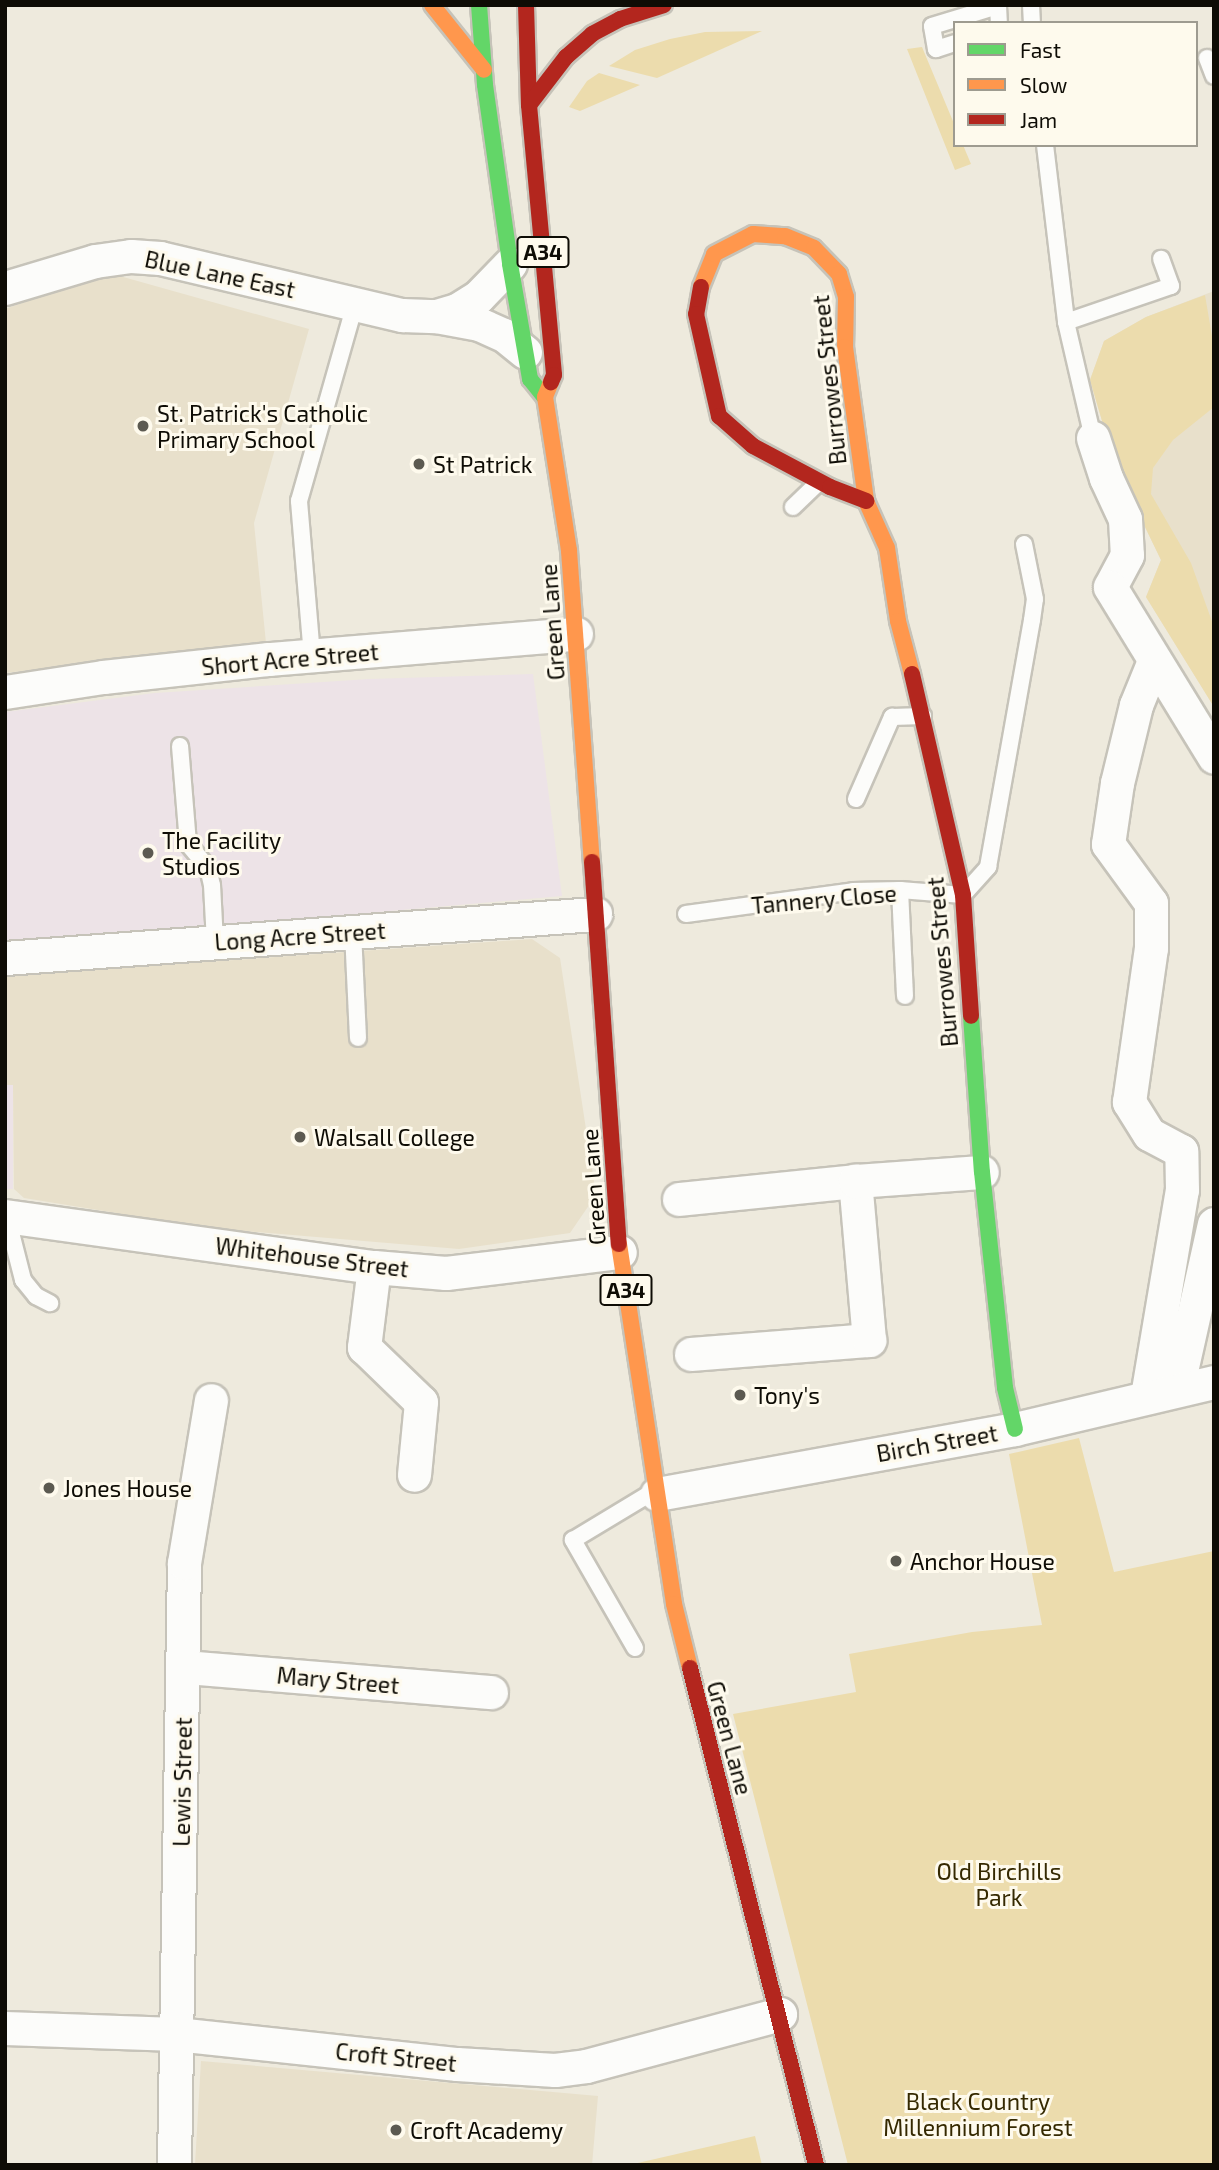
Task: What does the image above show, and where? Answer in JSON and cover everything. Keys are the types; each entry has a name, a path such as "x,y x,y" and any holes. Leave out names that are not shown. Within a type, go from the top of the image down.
{"main road":[{"path":"432,5 485,72"},
{"name":"Green Lane","path":"479,5 510,264 530,379 545,397 569,551 620,1252 656,1492 674,1604 690,1675 780,2014 816,2165"},
{"name":"Green Lane","path":"526,5 529,105 554,376 545,397"},
{"path":"529,105 566,57 592,34 620,19 664,5"},
{"name":"Burrowes Street","path":"866,501 819,482 753,446 719,416 696,314 701,284 713,254 752,234 785,236 814,248 839,274 846,297 845,347 866,501 887,548 898,621 923,716 962,895 982,1172 1005,1388 1015,1429"}],"street":[{"name":"Blue Lane East","path":"5,288 95,261 131,256 160,258 402,315 436,316 479,324 504,335 525,352"},
{"name":"Blue Lane East","path":"436,316 457,310 478,297 510,264"},
{"path":"1093,438 1105,478 1125,519 1127,555 1110,587 1214,757"},
{"name":"Short Acre Street","path":"5,692 103,677 576,634"},
{"path":"1154,661 1138,697 1129,731 1117,783 1108,844 1151,904 1151,948 1129,1102 1149,1134 1181,1151 1182,1190 1162,1392"},
{"name":"Long Acre Street","path":"5,958 595,914"},
{"path":"679,1199 855,1181 982,1172"},
{"path":"691,1354 869,1340 855,1181"},
{"name":"Whitehouse Street","path":"6,1216 374,1267 446,1273 620,1252"},
{"path":"1162,1392 1214,1224"},
{"path":"374,1267 363,1347 421,1402 414,1475"},
{"name":"Birch Street","path":"656,1492 1015,1429 1162,1392 1214,1382"},
{"name":"Lewis Street","path":"174,2165 185,1667 184,1563 211,1401"},
{"name":"Mary Street","path":"185,1667 491,1692"},
{"name":"Croft Street","path":"5,2028 176,2034 457,2064 555,2070 586,2066 780,2014"}],"lane":[{"path":"953,44 936,49 932,26 962,11 998,6 999,21"},
{"path":"1207,58 1214,76"},
{"path":"1045,147 1066,322 1093,438"},
{"path":"1066,322 1171,286 1161,258"},
{"path":"312,656 299,501 355,305"},
{"path":"793,507 819,482"},
{"path":"962,895 988,867 1032,620 1035,599 1024,544"},
{"path":"856,799 892,717 923,716"},
{"path":"180,746 187,844 208,868 212,885 215,942"},
{"path":"900,890 905,996"},
{"name":"Tannery Close","path":"686,914 853,891 900,890 962,895"},
{"path":"353,932 358,1038"},
{"path":"6,1216 23,1280 36,1296 50,1303"},
{"path":"635,1648 573,1540 656,1492"}],"shaded area":[{"name":"St. Patrick's Catholic Primary School","path":"109,273 309,329 254,523 266,643 5,673 5,309"},
{"path":"1214,291 1214,707 1146,597 1161,560 1115,465 1090,380 1104,341 1146,317"},
{"path":"533,674 562,896 5,945 5,712 155,693 369,679"},
{"name":"Walsall College","path":"532,939 560,958 596,1195 570,1233 459,1249 209,1228 24,1198 14,1189 13,1086 5,1085 5,976"},
{"path":"5,1085 13,1085 13,1189 5,1189"},
{"name":"Croft Academy","path":"201,2061 598,2096 592,2165 195,2165"}],"green space":[{"path":"762,31 657,78 609,66 635,50 670,39 705,32"},
{"path":"922,47 953,121 953,147 964,147 971,164 955,170 907,49"},
{"path":"599,73 640,85 580,111 569,107 587,81"},
{"path":"1205,295 1214,348 1214,407 1173,440 1153,468 1151,494 1191,563 1214,627 1214,707 1146,597 1161,560 1115,465 1090,380 1104,341 1146,317"},
{"name":"Old Birchills Park","path":"1079,1438 1114,1572 1214,1551 1214,2165 848,2165 733,1714 856,1692 849,1654 972,1632 1042,1625 1009,1454"},
{"path":"755,2136 762,2165 629,2165"}],"traffic: fast":[{"path":"479,5 485,85 510,264 530,379 544,396"},
{"path":"971,1016 982,1172 1005,1388 1015,1429"}],"traffic: slow":[{"path":"432,5 484,70"},
{"path":"701,287 714,254 753,234 785,236 814,248 839,274 846,297 845,347 866,501 887,548 898,621 912,674"},
{"path":"551,382 545,397 569,551 592,862"},
{"path":"619,1244 674,1604 690,1668"}],"traffic: jam":[{"path":"526,5 529,105 554,375 551,382"},
{"path":"529,105 566,57 592,34 620,19 664,5"},
{"path":"701,287 696,314 719,416 753,446 830,487 866,501"},
{"path":"912,674 963,895 971,1016"},
{"path":"592,862 619,1244"},
{"path":"690,1668 816,2165"}],"place":[{"name":"St. Patrick's Catholic Primary School","path":"143,426"},
{"name":"St Patrick","path":"419,464"},
{"name":"The Facility Studios","path":"148,853"},
{"name":"Walsall College","path":"300,1137"},
{"name":"Tony's","path":"740,1395"},
{"name":"Jones House","path":"49,1488"},
{"name":"Anchor House","path":"896,1561"},
{"name":"Croft Academy","path":"396,2130"}],"park label":[{"name":"Black Country Millennium Forest","path":"978,2114"}]}
